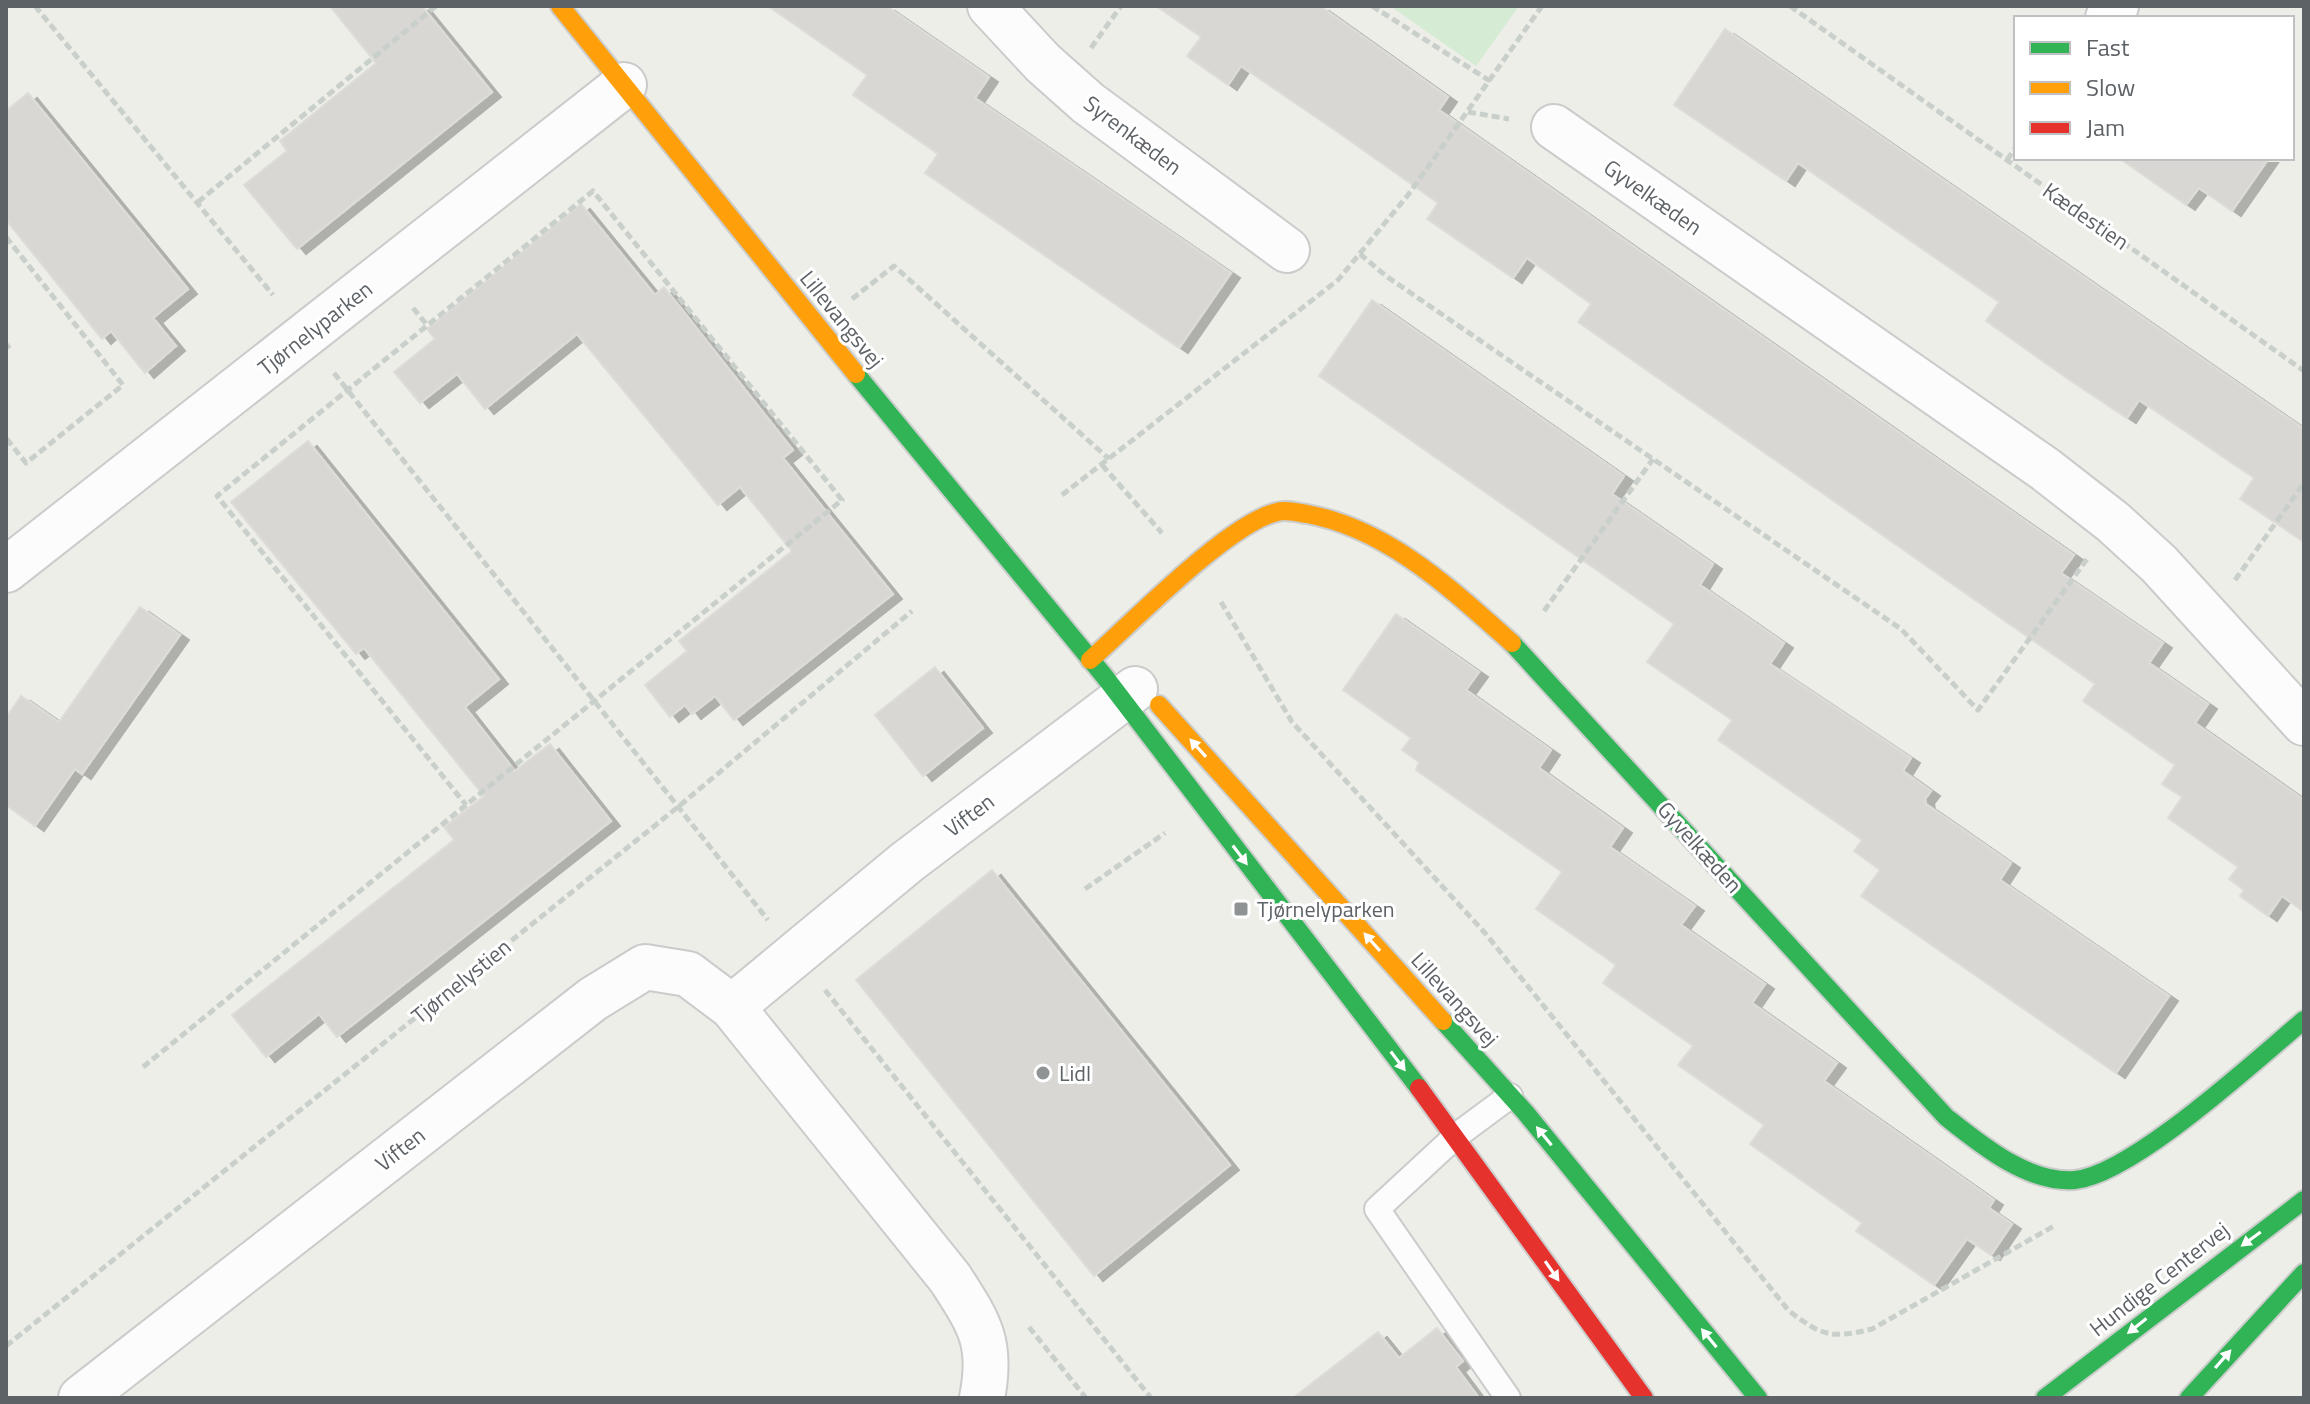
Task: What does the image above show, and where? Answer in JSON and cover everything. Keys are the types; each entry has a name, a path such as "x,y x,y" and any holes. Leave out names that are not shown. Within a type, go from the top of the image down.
{"street":[{"name":"Lillevangsvej","path":"560,6 817,327 1090,660 1128,694 1456,1136 1644,1398"},
{"name":"Syrenkæden","path":"990,6 1043,63 1088,103 1287,250"},
{"name":"Tjørnelyparken","path":"6,570 624,85"},
{"name":"Gyvelkæden","path":"1554,127 2045,469 2113,522 2209,617 2304,723"},
{"name":"Gyvelkæden","path":"1090,660 1227,541 1277,511 1323,515 1383,543 1450,588 1517,647 1946,1117 1989,1152 2043,1175 2077,1180 2112,1169 2158,1137 2304,1020"},
{"name":"Lillevangsvej","path":"1128,694 1155,701 1510,1096 1758,1398"},
{"name":"Viften","path":"732,1007 907,862 1128,694"},
{"name":"Viften","path":"81,1398 593,999 645,967 688,974 732,1007 950,1278 981,1325 987,1372 982,1398"},
{"name":"Hundige Centervej","path":"2045,1398 2304,1200"},
{"path":"2189,1398 2304,1273"}],"lane":[{"path":"1508,1398 1377,1209 1456,1136 1510,1096"}],"path":[{"path":"35,6 273,295"},
{"path":"198,202 436,6"},
{"path":"1372,6 1490,81"},
{"name":"Kædestien","path":"1790,6 2304,371"},
{"path":"2007,160 2014,150"},
{"path":"143,1067 466,805 594,701 842,500 593,191 217,496 466,805"},
{"path":"6,237 123,385 26,463 6,438"},
{"path":"1360,254 1386,276 1901,629 1978,710 2113,522"},
{"path":"874,282 894,266 1109,459"},
{"path":"334,373 1151,1398"},
{"path":"1517,647 1653,459"},
{"path":"1102,465 1166,537"},
{"path":"2209,617 2304,483"},
{"path":"1221,601 1292,722 1485,933 1789,1311 1812,1328 1841,1337 1886,1321 2077,1214 2077,1180"},
{"name":"Tjørnelystien","path":"6,1346 678,807 912,611"},
{"path":"1085,889 1164,832 1173,844"}],"green space":[{"path":"1390,6 1519,6 1476,66"}],"building":[{"path":"330,6 422,6 492,92 297,249 244,185 287,151 280,141 376,63"},
{"path":"768,6 886,6 989,77 975,98 1231,273 1179,348 925,173 938,154 853,95 867,75"},
{"path":"1156,6 1320,6 1448,97 1439,110 2074,555 2061,573 2163,643 2149,663 2208,704 2195,723 2304,800 2304,912 2282,896 2268,916 2240,896 2244,890 2229,879 2238,867 2168,818 2182,797 2162,784 2175,765 2083,701 2095,684 1578,322 1591,304 1527,258 1513,278 1427,219 1438,203 1241,66 1228,85 1187,56 1201,37"},
{"path":"1725,29 2304,429 2304,542 2240,499 2254,478 2139,400 2127,418 2071,381 1986,321 1999,302 1798,163 1786,181 1674,105"},
{"path":"28,93 188,289 153,318 176,346 145,373 111,331 102,339 6,220 6,111"},
{"path":"2122,160 2268,160 2232,211 2199,188 2186,205"},
{"path":"581,204 655,295 664,287 793,450 783,458 893,594 734,720 715,696 692,714 685,705 670,717 645,685 687,651 679,641 792,551 740,487 718,505 577,334 485,409 457,374 420,403 394,372 435,339 427,329"},
{"path":"1372,300 1624,476 1612,494 1713,564 1700,585 1784,643 1770,664 1911,758 1903,771 1931,791 1925,799 1926,804 2011,863 2000,880 2169,996 2116,1073 1861,896 1880,870 1854,851 1862,840 1718,740 1732,720 1647,662 1674,624 1319,376"},
{"path":"308,441 499,679 465,707 515,771 550,744 611,821 337,1037 319,1014 266,1057 232,1015 454,840 444,827 484,796 364,648 356,654 231,502"},
{"path":"140,607 180,635 82,774 75,769 35,826 6,805 6,718 21,696 59,722"},
{"path":"1396,614 1479,672 1466,690 1551,750 1539,768 1623,828 1610,847 1695,906 1681,925 1765,984 1752,1003 1837,1063 1824,1081 1994,1200 1989,1208 2012,1224 1991,1255 1967,1239 1934,1285 1856,1231 1862,1223 1750,1144 1764,1125 1678,1065 1693,1046 1603,983 1616,965 1536,909 1562,872 1416,770 1419,762 1402,750 1411,738 1343,690"},
{"path":"935,667 983,728 923,776 875,715"},
{"name":"Lidl","path":"992,870 1230,1165 1094,1276 856,980"},
{"path":"1437,1328 1463,1361 1456,1367 1479,1398 1293,1398 1378,1332 1399,1358"}],"traffic: fast":[{"path":"856,374 1105,677 1419,1088"},
{"path":"1512,643 1946,1117 1989,1150 2022,1169 2057,1180 2075,1180 2100,1173 2128,1158 2193,1113 2304,1020"},
{"path":"1443,1021 1525,1112 1758,1398"},
{"path":"2045,1398 2304,1200"},
{"path":"2189,1398 2304,1273"}],"traffic: slow":[{"path":"560,6 856,374"},
{"path":"1090,660 1232,535 1256,520 1284,511 1337,522 1392,547 1442,583 1512,643"},
{"path":"1159,705 1443,1021"}],"traffic: jam":[{"path":"1419,1088 1644,1398"}],"place":[{"name":"Tjørnelyparken","path":"1241,909"},
{"name":"Lidl","path":"1043,1073"}]}
